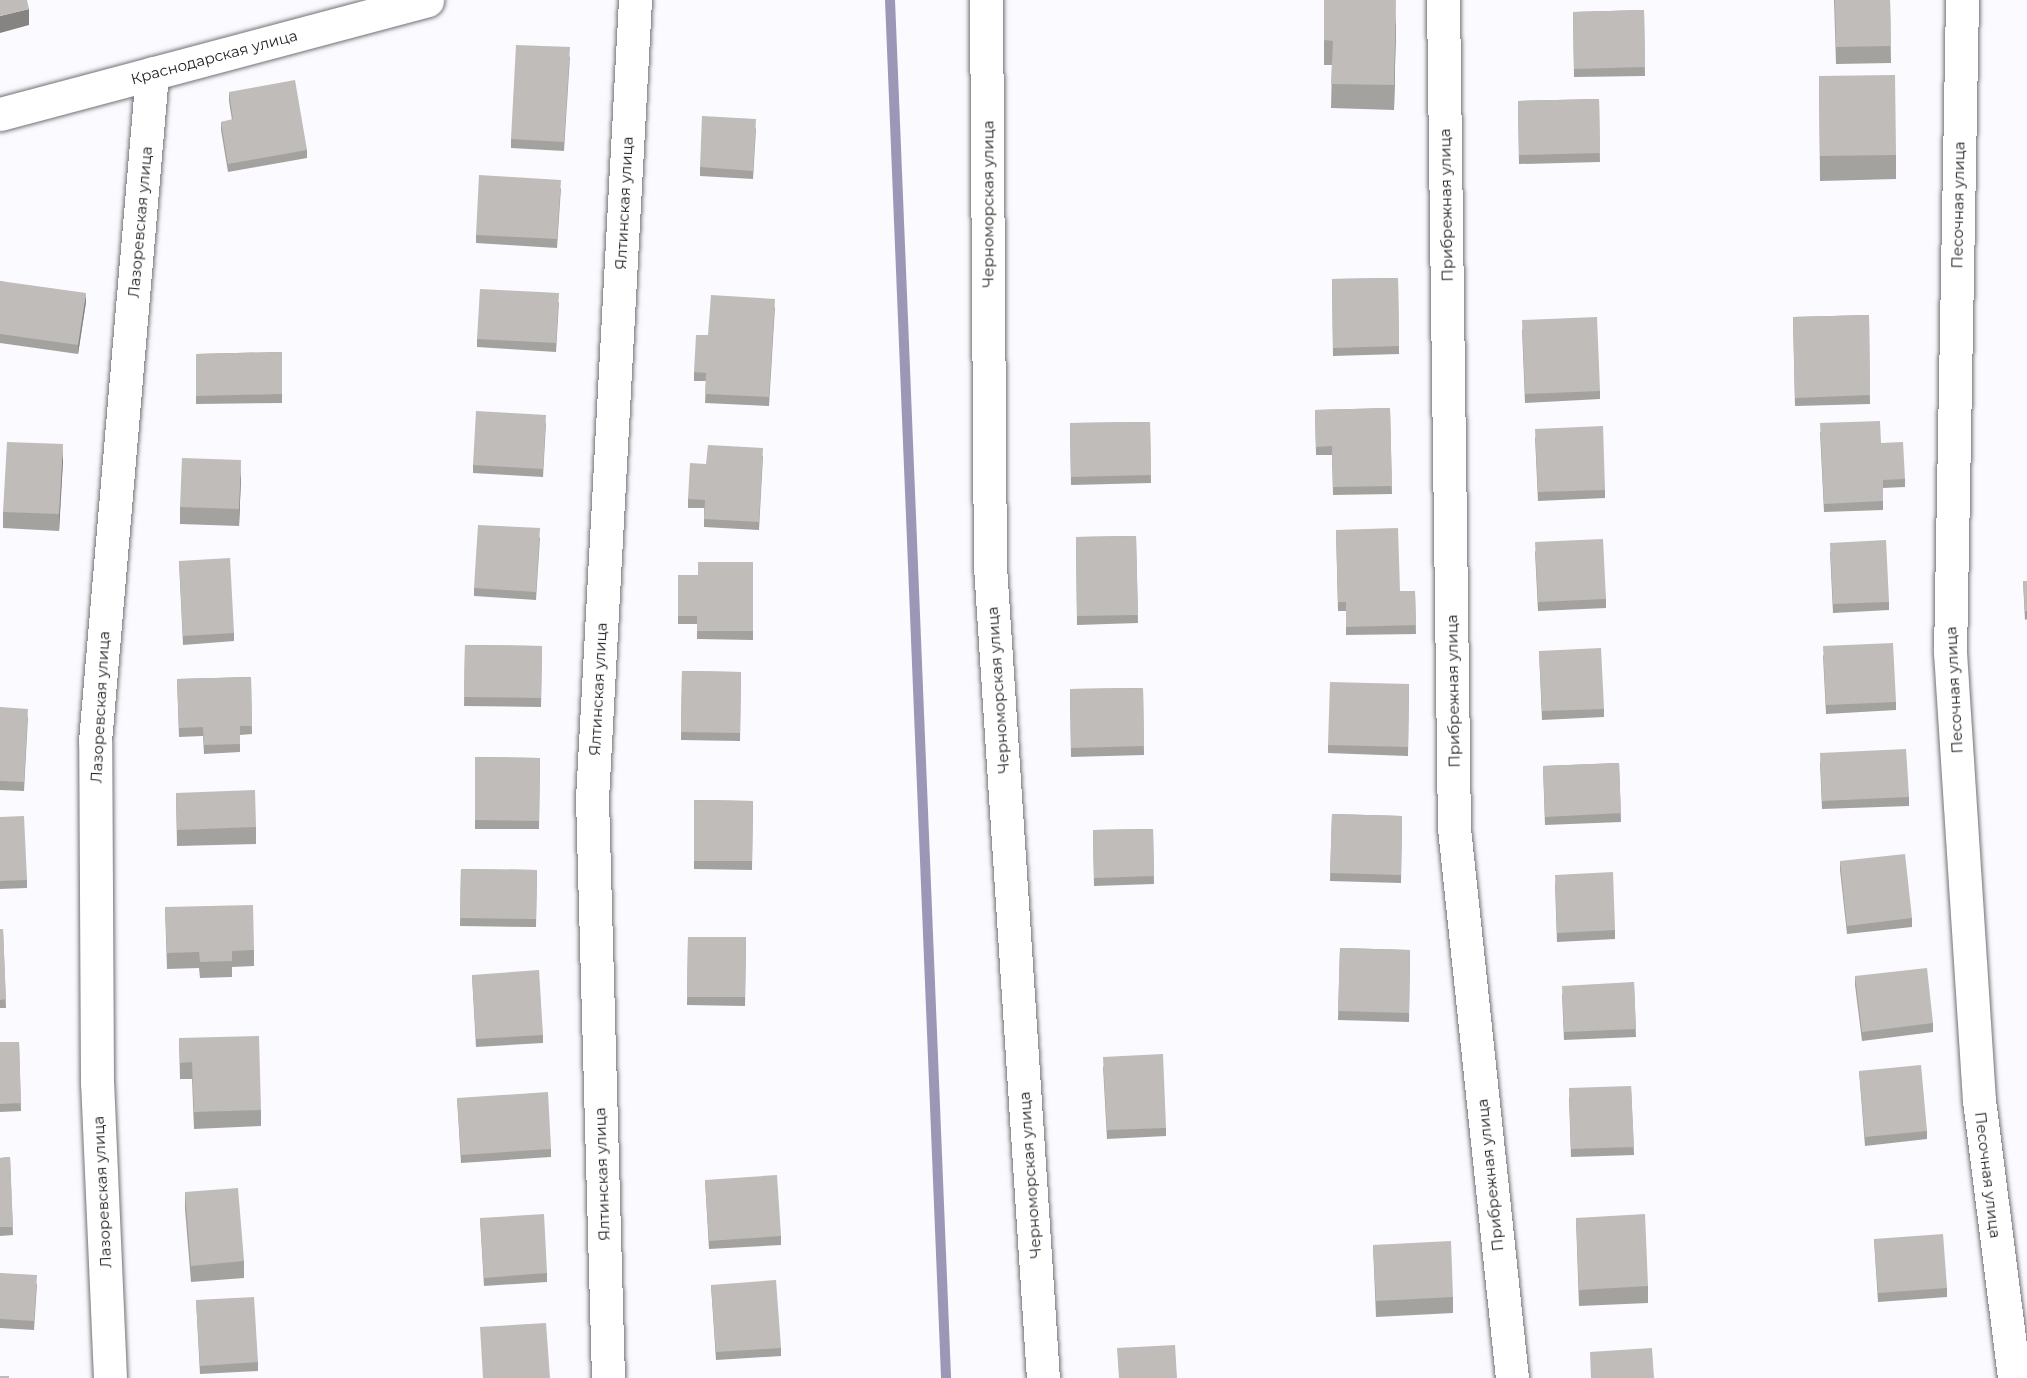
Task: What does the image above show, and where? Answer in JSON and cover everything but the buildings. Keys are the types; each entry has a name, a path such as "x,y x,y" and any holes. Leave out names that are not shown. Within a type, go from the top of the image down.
{"street":[{"name":"Краснодарская улица","path":"0,114 427,0"},
{"name":"Ялтинская улица","path":"608,1378 592,799 635,0"},
{"name":"Черноморская улица","path":"986,0 990,566 1043,1378"},
{"name":"Прибрежная улица","path":"1443,0 1454,828 1512,1378"},
{"name":"Песочная улица","path":"1962,0 1950,652 1979,1100 2014,1378"},
{"name":"Лазоревская улица","path":"110,1378 97,1083 95,741 152,73"}],"waterway":[{"path":"890,0 946,1378"}]}
